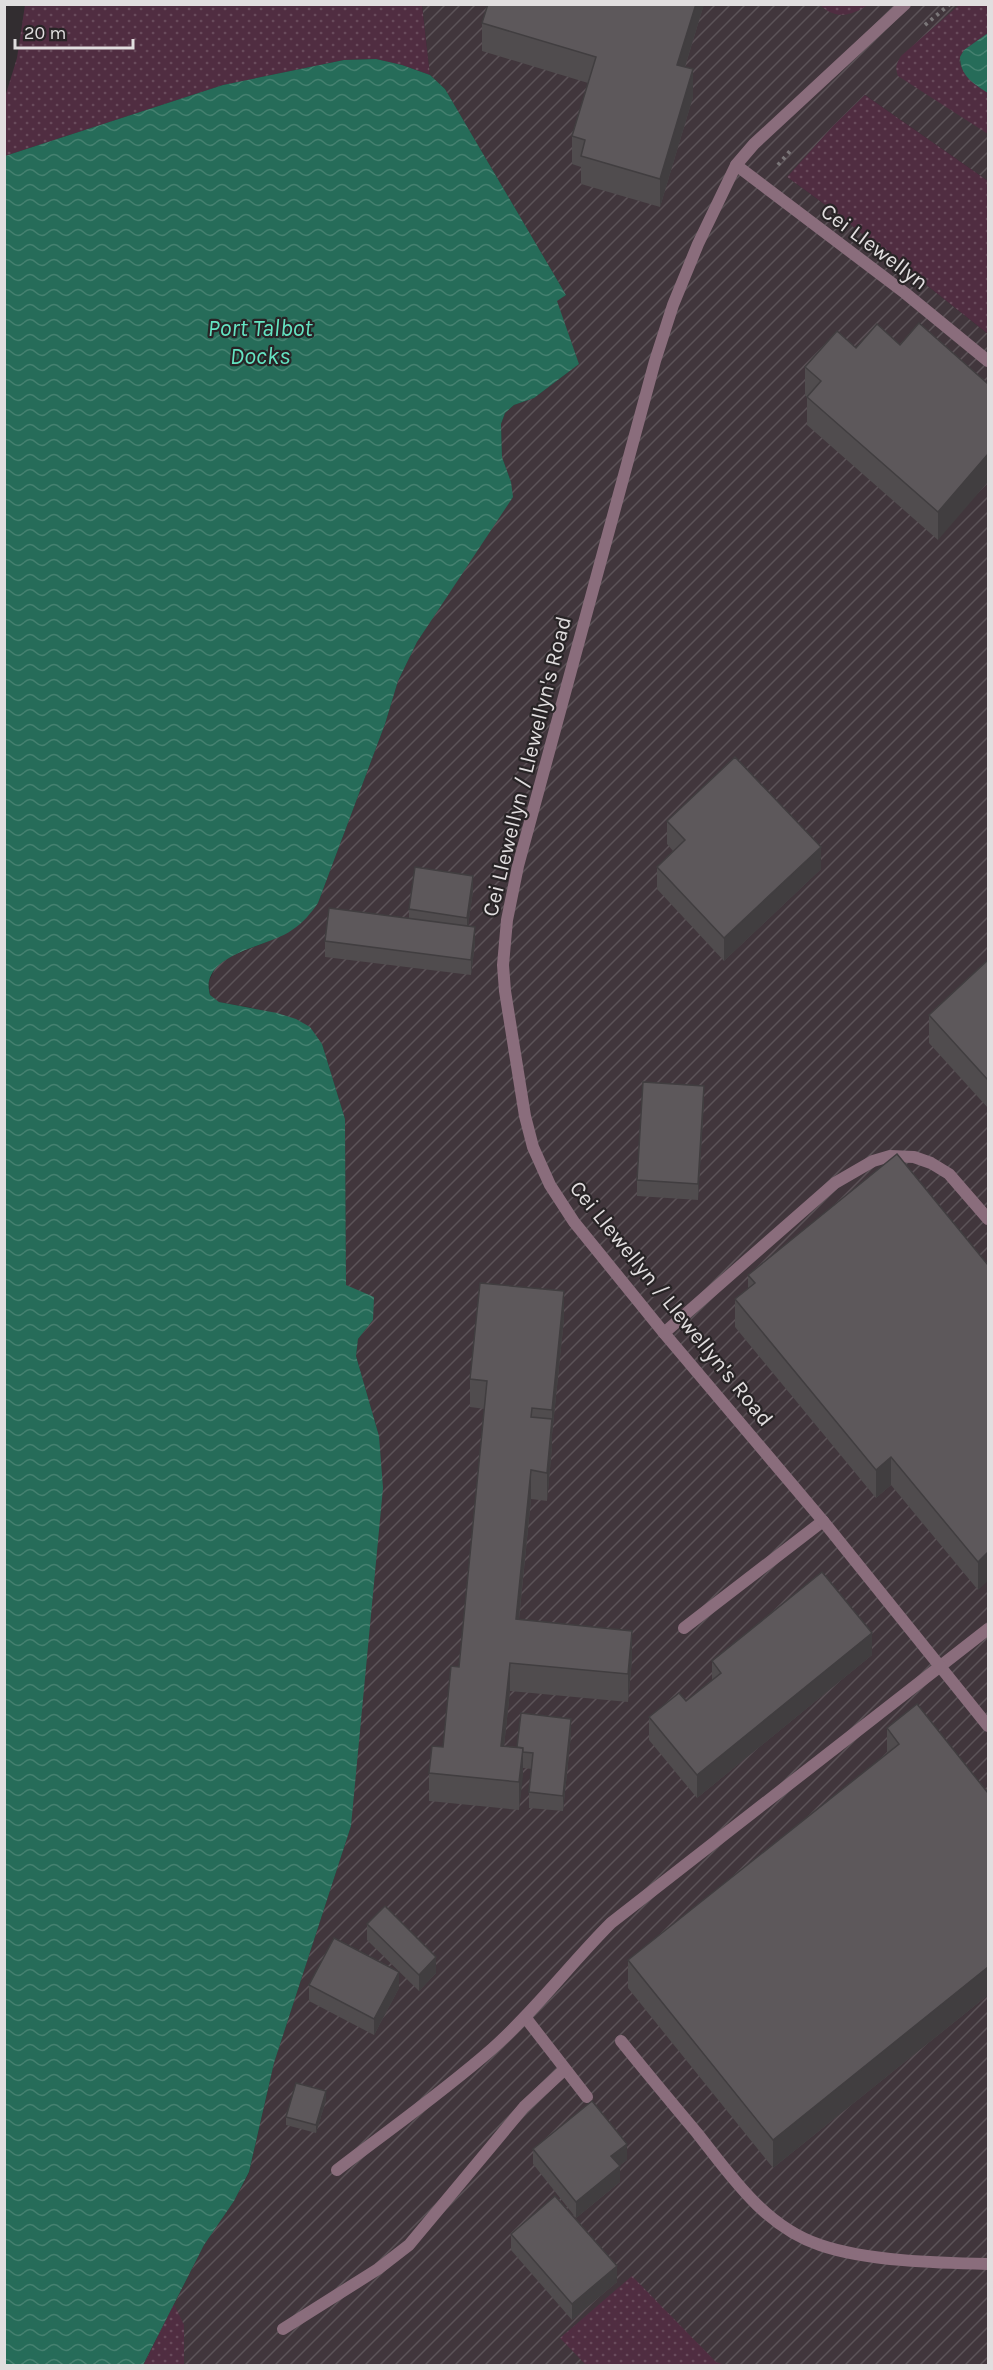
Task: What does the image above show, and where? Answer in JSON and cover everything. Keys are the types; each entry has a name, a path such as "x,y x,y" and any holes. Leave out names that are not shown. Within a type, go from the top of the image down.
{"street":[{"name":"Cei Llewellyn / Llewellyn's Road","path":"905,4 754,144 736,165 698,244 673,305 655,361 518,866 507,920 503,965 519,1083 528,1126 541,1167 574,1222 664,1334 823,1521 988,1726"},
{"name":"Cei Llewellyn","path":"736,165 905,293 988,362"},
{"path":"664,1334 835,1183 873,1161 890,1156 914,1157 931,1163 949,1174 988,1220"},
{"path":"684,1628 823,1521"},
{"path":"337,2170 460,2076 525,2017 578,1956 611,1923 988,1629"},
{"path":"525,2017 587,2097"},
{"path":"621,2041 750,2198 779,2224 798,2236 819,2245 847,2252 988,2264"},
{"path":"284,2329 378,2269 409,2245 524,2107 565,2069"}],"path":[{"path":"917,32 950,4"},
{"path":"760,185 796,144"}],"shaded area":[{"path":"25,5 422,5 430,75 376,59 344,60 223,85 5,156 5,97 17,58"},
{"path":"422,5 988,5 988,181 865,95 787,177 831,209 988,334 988,2365 143,2366 204,2245 234,2201 249,2173 274,2063 351,1826 379,1436 356,1356 358,1339 373,1320 346,1285 345,1119 322,1044 254,1008 218,1002 210,995 209,981 217,965 232,956 269,941 318,903 385,724 398,681 417,642 482,541 511,482 502,457 501,424 505,413 514,405 534,398 579,364 556,301 566,295 445,89 430,75"},
{"path":"820,5 868,5 856,12 844,15 832,13"},
{"path":"959,5 988,5 988,33 962,53 960,65 967,76 988,93 988,134 898,76 897,73 896,66 901,56"},
{"path":"865,95 988,181 988,334 831,209 787,177"},
{"path":"632,2276 716,2362 725,2365 586,2365 560,2338"},
{"path":"174,2304 184,2325 184,2365 143,2366"}],"water":[{"path":"988,33 988,93 965,75 960,57 964,50"},
{"name":"Port Talbot Docks","path":"376,59 430,75 445,89 566,295 557,301 579,364 534,398 514,405 505,413 501,424 502,457 511,482 513,497 417,642 398,681 385,724 318,903 292,930 245,950 222,963 214,971 209,983 210,995 219,1002 277,1013 296,1019 310,1027 322,1044 345,1119 346,1285 374,1297 373,1320 358,1339 356,1356 379,1436 383,1488 351,1826 274,2063 249,2172 234,2201 204,2245 143,2365 5,2365 5,156 223,85 344,60"}],"building":[{"path":"488,4 696,4 677,65 693,69 660,179 581,156 585,140 572,136 596,57 482,23"},
{"path":"919,323 988,384 988,454 938,512 807,397 821,381 805,367 837,331 856,348 877,324 900,345"},
{"path":"735,757 821,847 724,938 657,867 685,840 667,821"},
{"path":"415,867 473,876 467,918 409,909"},
{"path":"329,908 475,927 471,960 325,941"},
{"path":"988,960 988,1080 929,1015"},
{"path":"643,1082 704,1086 698,1184 637,1180"},
{"path":"897,1154 988,1265 988,1552 978,1562 891,1457 876,1470 735,1299 755,1283 748,1275"},
{"path":"480,1283 564,1291 552,1410 532,1408 531,1417 552,1419 547,1473 531,1470 516,1619 632,1631 628,1674 510,1663 501,1746 523,1748 519,1782 429,1773 432,1746 443,1747 451,1666 459,1667 487,1381 470,1379"},
{"path":"822,1572 872,1633 697,1775 649,1717 679,1693 686,1701 721,1673 712,1661"},
{"path":"917,1704 988,1793 988,1967 773,2140 628,1960 899,1744 887,1728"},
{"path":"521,1713 571,1719 563,1796 529,1792 533,1753 523,1752 523,1748 517,1747"},
{"path":"385,1906 436,1957 419,1975 367,1924"},
{"path":"334,1938 399,1972 374,2019 309,1985"},
{"path":"296,2083 326,2091 316,2125 286,2117"},
{"path":"592,2101 627,2144 611,2156 620,2166 576,2202 533,2149"},
{"path":"555,2196 617,2266 572,2304 511,2234"}]}
